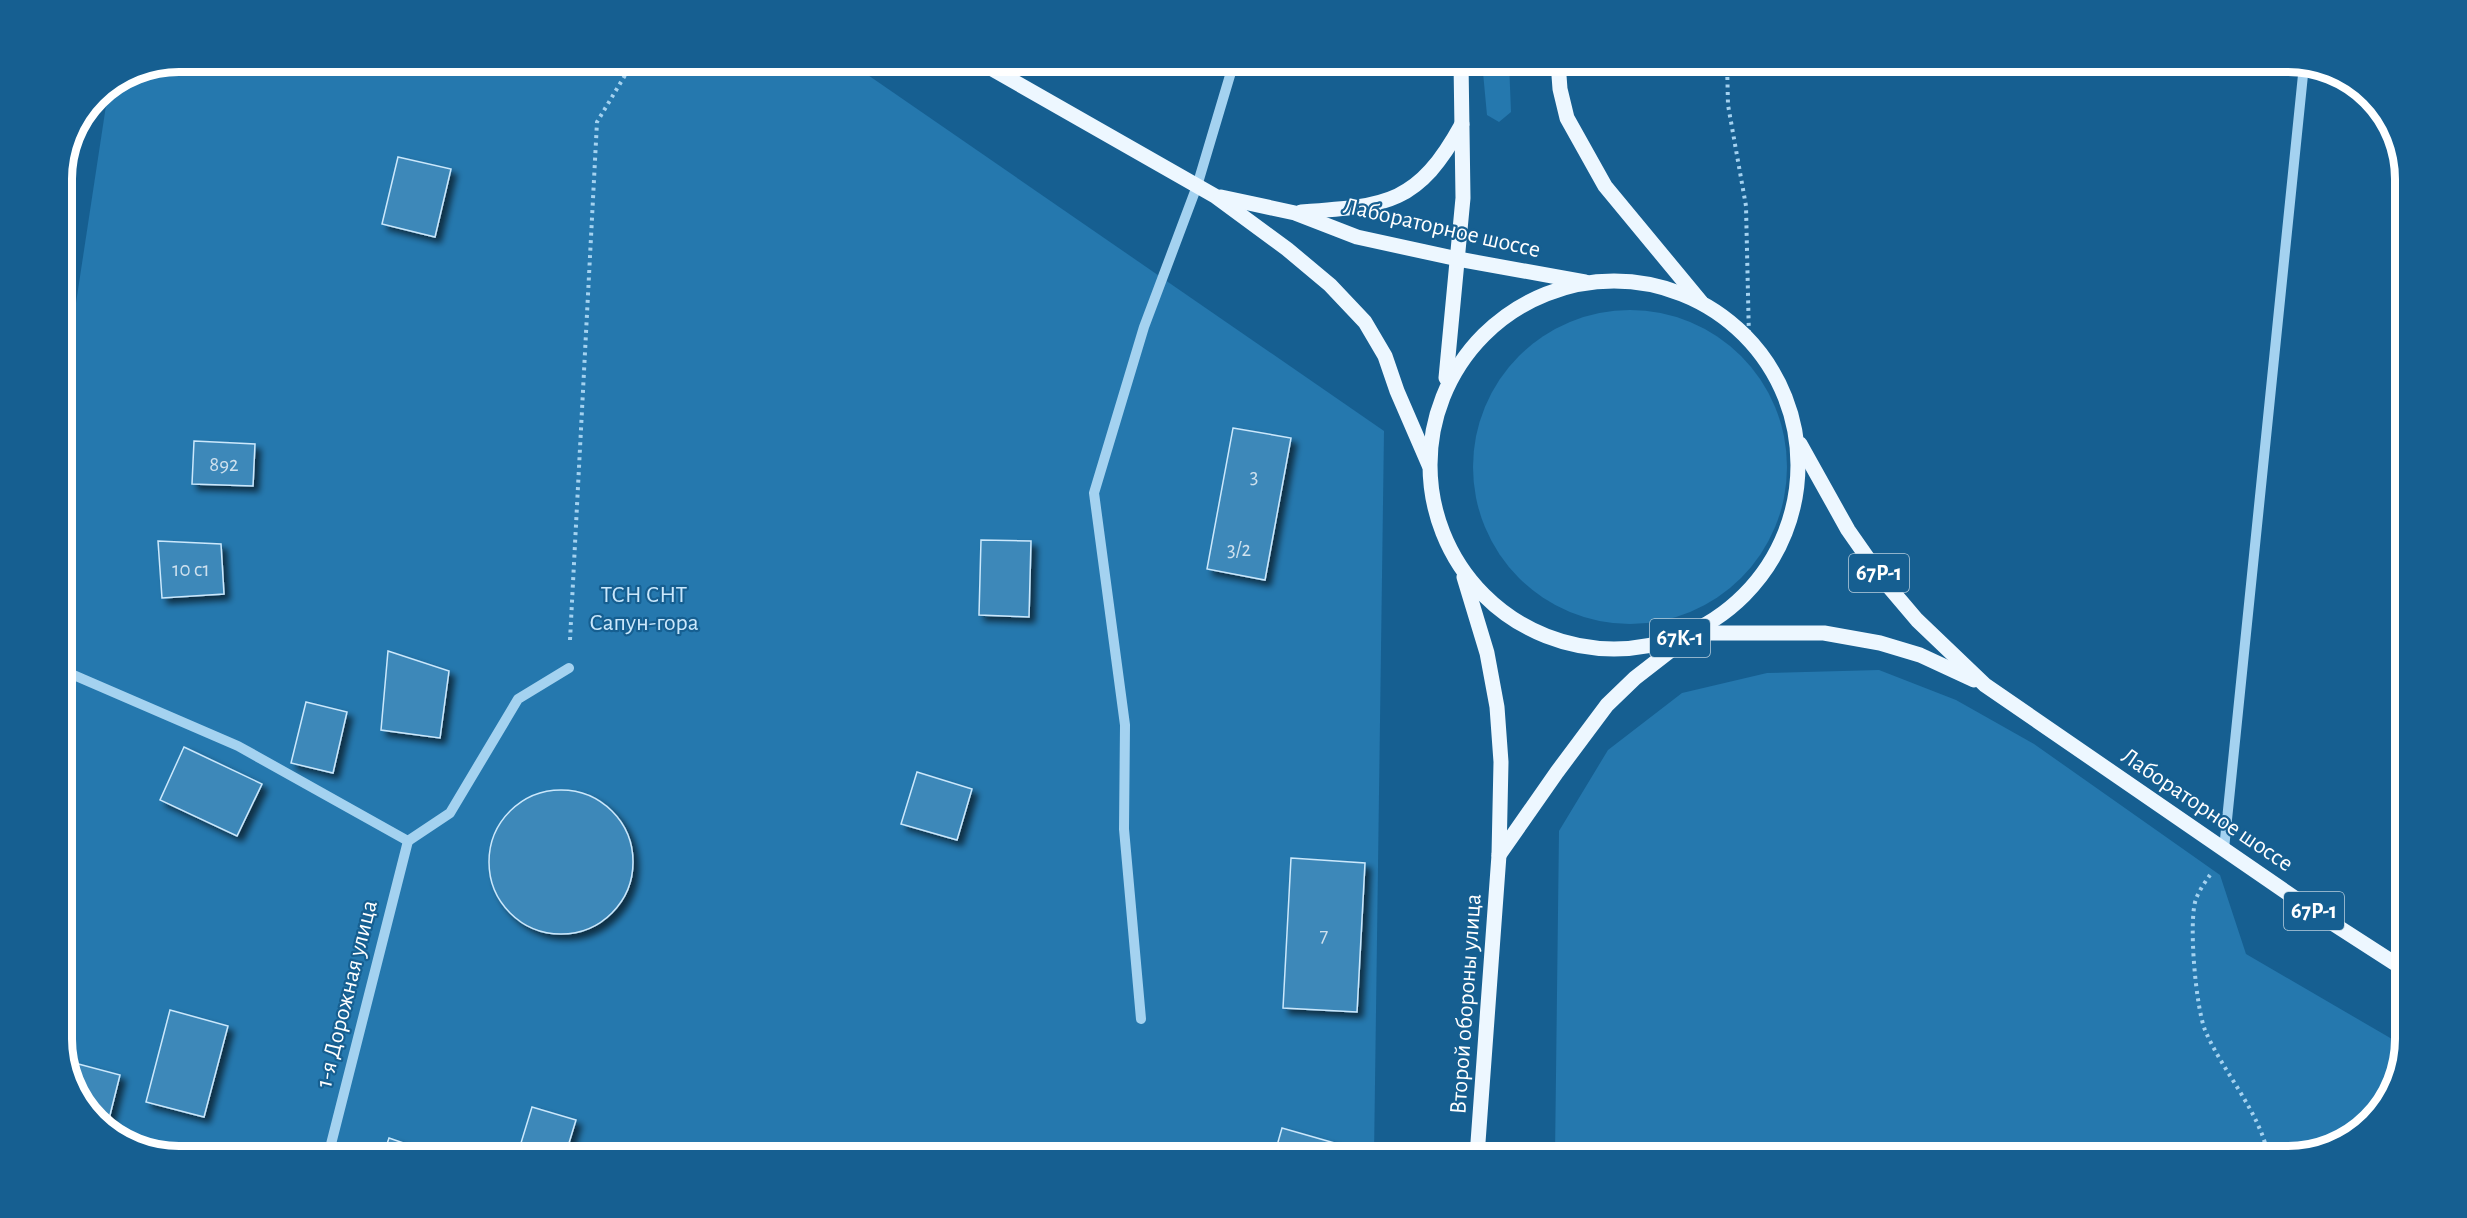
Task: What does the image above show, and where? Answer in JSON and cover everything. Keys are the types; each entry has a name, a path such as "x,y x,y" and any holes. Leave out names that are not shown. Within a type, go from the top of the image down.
{"main road":[{"name":"Лабораторное шоссе","path":"1005,72 1215,196 1287,249 1330,285 1365,322 1385,356 1397,391 1430,467"},
{"path":"1445,384 1463,198 1464,121 1462,72"},
{"path":"1559,72 1567,118 1605,186 1701,302"},
{"path":"1295,213 1353,209 1389,200 1414,188 1432,172 1446,154 1464,121"},
{"name":"Лабораторное шоссе","path":"1215,196 1295,213 1357,237 1458,259 1591,283"},
{"name":"67К-1","path":"1628,281 1701,302 1749,339 1768,364 1783,391 1798,441 1799,484 1793,515 1782,545 1766,572 1745,597 1721,617 1693,633 1635,678 1607,705 1568,756 1499,855 1501,762 1497,707 1487,653 1461,567 1438,520 1432,493 1430,467 1435,427 1445,384 1468,348 1491,324 1525,302 1557,291 1591,283 1628,281"},
{"name":"Лабораторное шоссе","path":"1798,441 1848,530 1883,580 1917,620 1985,685 2315,912 2395,963"},
{"name":"67К-1","path":"1461,567 1481,593 1506,615 1534,632 1565,643 1597,649 1630,650 1663,644 1693,633"},
{"name":"Лабораторное шоссе","path":"1693,633 1824,633 1920,655 1985,685"},
{"name":"Второй обороны улица","path":"1479,1146 1499,855"}],"lane":[{"path":"1141,1019 1124,829 1125,725 1094,493 1144,327 1197,186 1231,72"},
{"path":"2224,849 2303,73"},
{"path":"72,674 238,746 408,841 450,813 518,699 569,668"},
{"name":"1-я Дорожная улица","path":"331,1146 408,841"}],"path":[{"path":"569,668 597,122 627,72"},
{"path":"1726,72 1728,105 1746,206 1749,339"},
{"path":"2224,849 2196,900 2192,954 2204,1029 2245,1101 2267,1146"}],"green space":[{"name":"ТСН СНТ Сапун-гора","path":"172,72 863,72 1384,431 1374,1146 172,1146 145,1140 120,1128 90,1098 78,1073 72,1046 72,329 107,100 138,80"},
{"path":"1483,72 1509,72 1511,112 1499,122 1487,115"},
{"path":"1630,310 1661,313 1690,322 1717,337 1741,356 1760,380 1775,407 1784,436 1787,467 1784,498 1775,527 1760,554 1741,578 1717,597 1690,612 1661,621 1630,624 1599,621 1570,612 1543,597 1519,578 1500,554 1485,527 1476,498 1473,467 1476,436 1485,407 1500,380 1519,356 1543,337 1570,322 1599,313"},
{"path":"1879,670 1956,700 2034,744 2220,875 2246,954 2395,1041 2389,1073 2377,1098 2347,1128 2322,1140 2295,1146 1555,1146 1559,831 1608,750 1682,693 1767,673"}],"building":[{"path":"398,157 451,169 435,237 382,224"},
{"path":"1233,428 1291,438 1265,580 1207,569"},
{"path":"194,441 255,444 253,486 192,484"},
{"path":"981,540 1031,541 1029,617 979,615"},
{"path":"158,541 221,544 224,594 162,598"},
{"path":"388,651 449,671 440,738 381,730"},
{"path":"306,702 347,712 333,773 291,763"},
{"path":"184,747 262,784 237,836 160,800"},
{"path":"917,772 972,789 957,840 901,824"},
{"path":"561,790 589,795 612,811 628,834 633,862 628,890 612,913 589,929 561,934 533,929 510,913 494,890 489,862 494,834 510,811 533,795"},
{"path":"1291,858 1365,863 1357,1012 1283,1008"},
{"path":"170,1010 228,1026 204,1117 146,1102"},
{"path":"75,1063 120,1075 109,1119 90,1098"},
{"path":"532,1107 576,1120 568,1146 520,1146"},
{"path":"1282,1128 1345,1146 1277,1146"},
{"path":"389,1138 412,1146 386,1146"}]}
